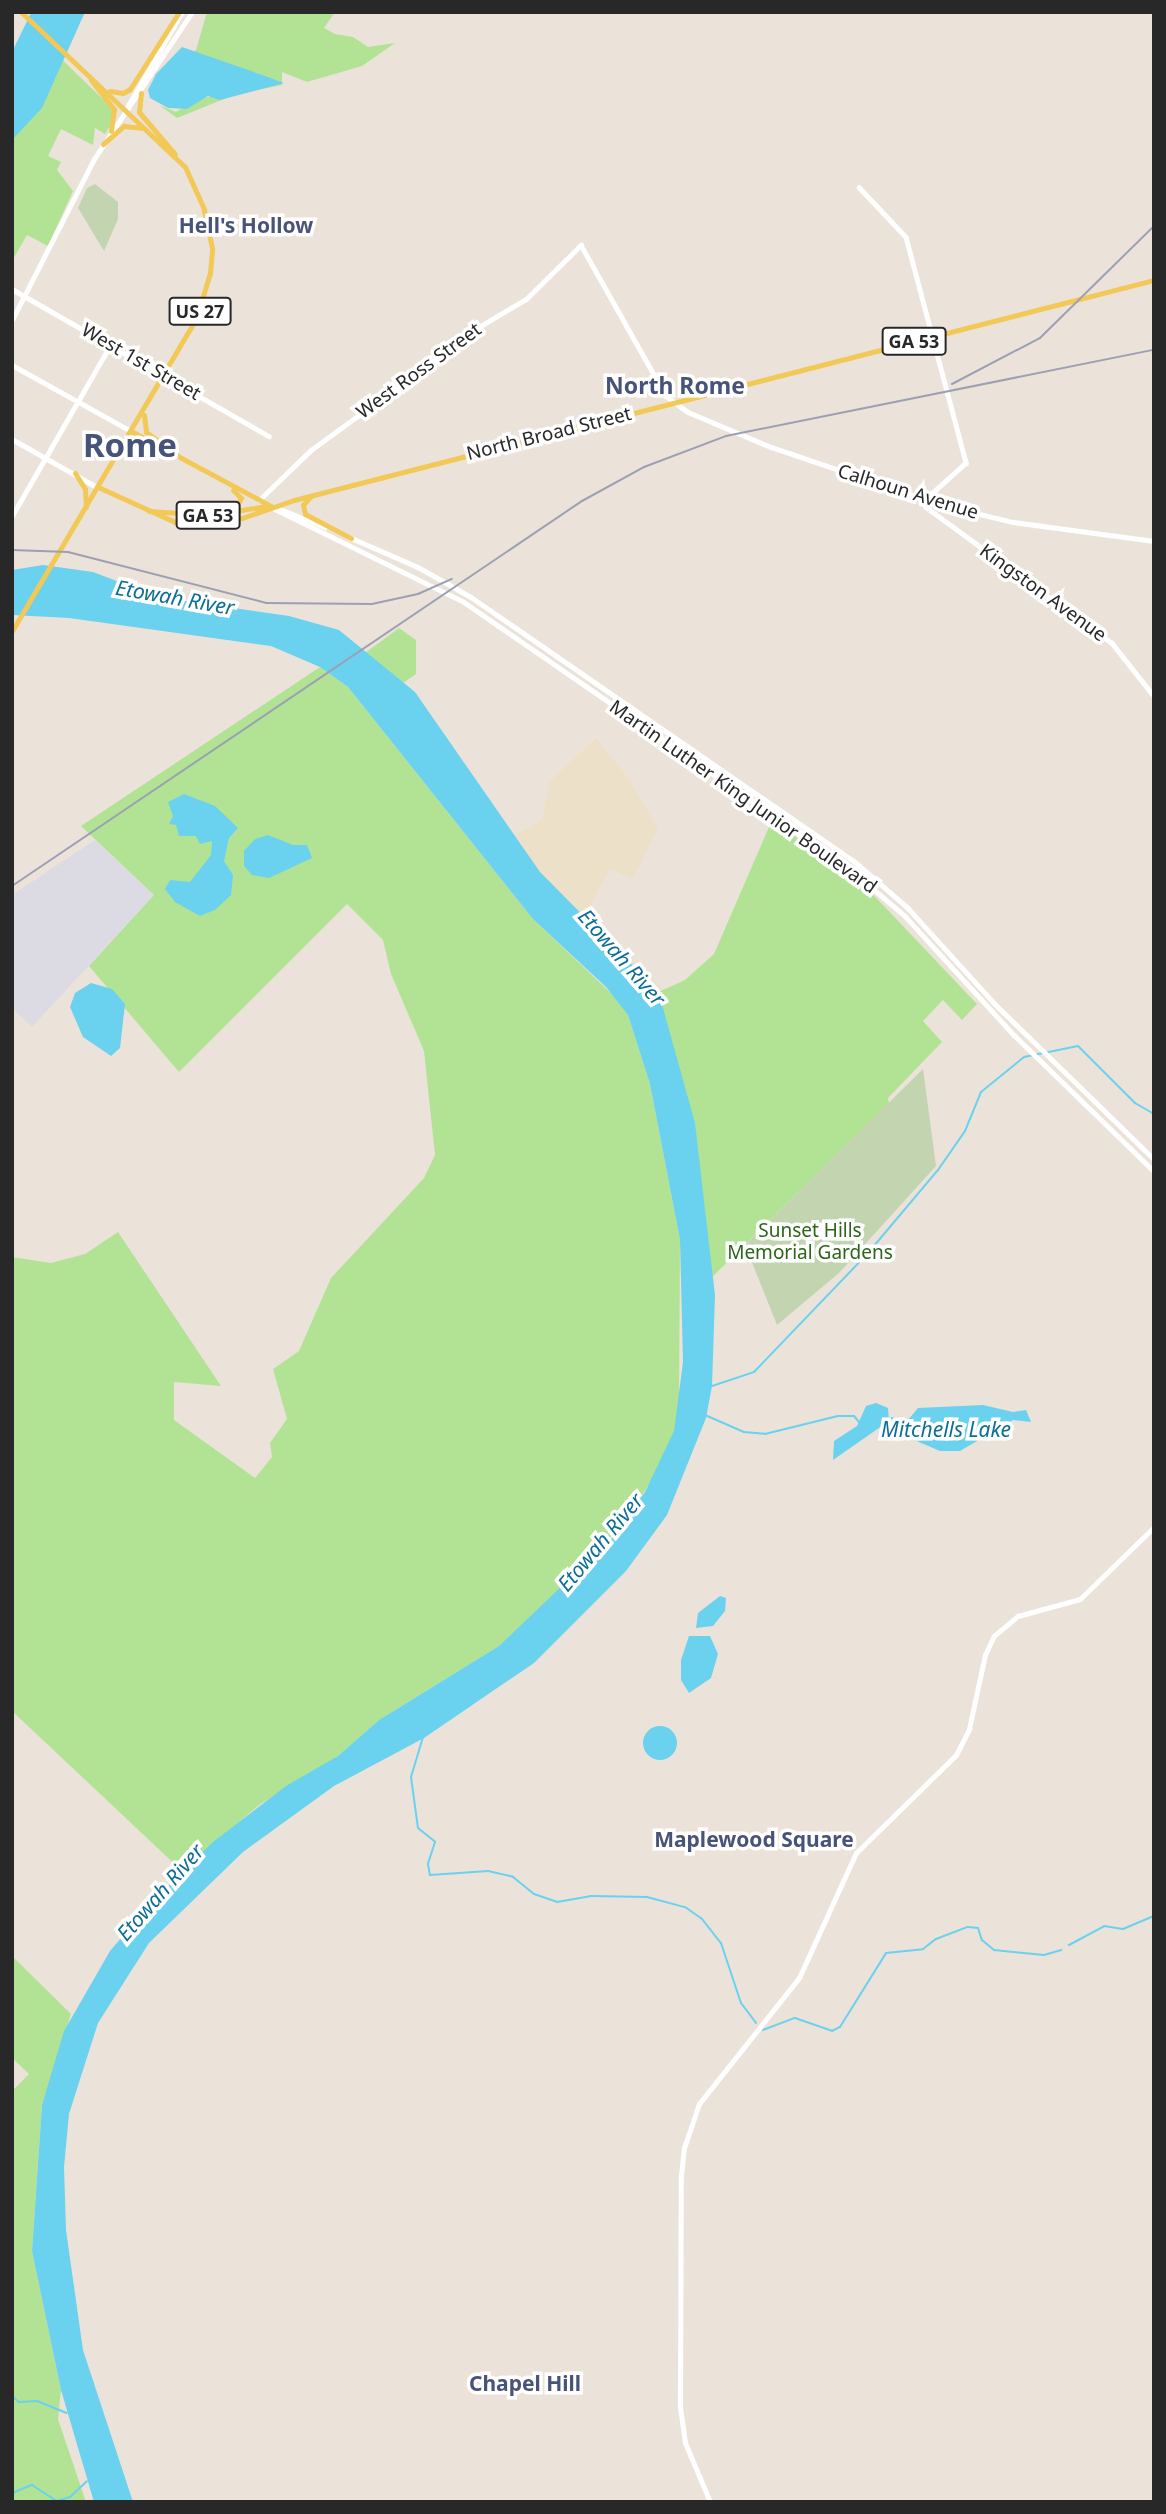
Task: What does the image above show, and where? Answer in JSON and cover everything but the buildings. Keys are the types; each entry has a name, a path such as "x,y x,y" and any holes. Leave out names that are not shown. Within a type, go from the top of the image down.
{"main road":[{"name":"US 27","path":"12,631 165,375 203,302 211,254 201,200 179,160 21,12"},
{"path":"104,89 122,93 130,89 181,12"},
{"path":"84,71 114,108 111,131"},
{"path":"141,93 140,114 167,140 179,160"},
{"path":"103,144 124,125 145,129"},
{"name":"North Broad Street","path":"271,506 1154,280"},
{"path":"145,408 146,432 178,458"},
{"path":"131,431 271,506"},
{"path":"75,473 85,489 86,507"},
{"path":"228,485 241,498 234,510"},
{"name":"GA 53","path":"98,488 153,515 195,524 242,518 271,506"},
{"path":"311,496 302,507 304,514 351,538"},
{"name":"Martin Luther King Junior Boulevard","path":"145,510 202,516 271,506"}],"street":[{"path":"126,110 181,12"},
{"path":"12,320 103,144 141,93 192,12"},
{"path":"859,187 906,237 966,463 925,500"},
{"name":"West Ross Street","path":"259,500 293,464 479,327 526,299 581,245 666,396 674,402"},
{"name":"West 1st Street","path":"12,289 269,436"},
{"path":"12,516 111,344"},
{"path":"12,365 131,431"},
{"name":"Calhoun Avenue","path":"674,402 753,440 925,500 1013,523 1154,541"},
{"path":"12,439 98,488"},
{"name":"Kingston Avenue","path":"925,500 929,509 1112,643 1154,695"},
{"name":"Martin Luther King Junior Boulevard","path":"271,506 418,567 471,597 834,846 897,898 1001,1011 1154,1159"},
{"name":"Martin Luther King Junior Boulevard","path":"271,506 284,517 410,572 464,602 856,873 915,926 1014,1035 1154,1171"},
{"path":"710,2502 685,2443 680,2406 681,2176 684,2148 699,2104 799,1978 856,1853 956,1755 969,1728 985,1655 994,1636 1018,1616 1080,1599 1154,1527"}],"shaded area":[{"path":"596,738 629,779 658,828 633,879 610,869 585,916 664,990 650,996 492,848 542,820 549,782"},
{"path":"95,840 154,895 32,1027 12,1008 12,895"}],"green space":[{"path":"207,12 335,12 324,28 335,34 353,37 368,47 395,43 362,66 307,82 282,72 282,85 234,95 177,118 159,105 176,112 196,100 217,95 187,56 196,50"},
{"path":"50,48 112,108 112,123 105,134 95,128 93,145 61,129 48,156 61,162 57,170 73,191 48,246 27,235 12,261 12,109"},
{"path":"95,184 118,202 118,219 104,251 78,208 87,188"},
{"path":"399,628 416,640 416,674 403,683 365,653"},
{"path":"320,667 348,687 533,919 616,998 628,1015 650,1084 680,1240 679,1401 674,1432 658,1469 629,1517 548,1603 499,1646 379,1720 338,1756 259,1805 182,1871 12,1711 12,1257 51,1263 85,1254 118,1232 221,1386 174,1382 174,1420 255,1478 272,1457 270,1443 287,1419 273,1369 299,1351 331,1278 424,1178 435,1155 424,1051 391,974 383,940 347,904 179,1072 89,966 154,895 81,826"},
{"path":"772,820 864,885 977,1004 962,1020 943,1000 923,1021 942,1042 888,1098 889,1103 704,1285 650,996 685,980 714,954"},
{"name":"Sunset Hills Memorial Gardens","path":"923,1069 936,1166 839,1273 777,1325 745,1245"},
{"path":"12,1956 71,2014 42,2105 32,2251 61,2390 58,2419 86,2502 12,2502 12,2091 29,2074 12,2058"}],"water":[{"path":"85,12 42,108 12,140 12,52 31,13"},
{"path":"182,47 284,83 220,100 208,96 187,109 168,108 150,98 148,90 156,74"},
{"name":"Etowah River","path":"43,565 93,572 159,597 289,616 339,630 415,692 540,872 646,979 661,1001 695,1123 715,1295 712,1386 706,1418 667,1515 626,1571 534,1663 424,1738 334,1786 243,1852 149,1943 98,2023 69,2114 64,2167 66,2230 83,2350 133,2502 94,2502 61,2390 32,2251 42,2105 64,2031 110,1951 151,1903 213,1842 286,1786 338,1756 379,1720 499,1646 612,1538 645,1492 674,1431 683,1362 680,1240 650,1084 628,1015 606,987 533,919 348,687 320,667 271,646 69,618 12,615 12,570"},
{"path":"184,794 215,806 238,828 229,838 224,861 233,875 231,895 215,910 200,916 175,902 165,889 170,880 190,882 211,855 212,841 200,844 196,836 179,836 176,825 169,824 173,816 168,802"},
{"path":"268,835 293,845 307,845 312,858 269,878 252,875 244,866 244,851 255,839"},
{"path":"91,983 112,989 125,1004 120,1048 111,1056 83,1037 70,1007 75,993"},
{"path":"876,1403 888,1408 889,1421 833,1460 834,1441 857,1426 866,1406"},
{"name":"Mitchells Lake","path":"983,1405 1013,1412 1026,1410 1031,1422 1013,1420 960,1451 940,1451 907,1437 908,1420 918,1408"},
{"path":"720,1596 726,1598 725,1611 713,1626 696,1628 698,1613"},
{"path":"689,1636 710,1636 718,1654 711,1678 689,1693 681,1680 681,1660"},
{"path":"660,1726 672,1731 677,1743 672,1755 660,1760 648,1755 643,1743 648,1731"}],"waterway":[{"path":"712,1386 754,1372 868,1253 938,1170 965,1131 981,1092 1024,1057 1078,1046 1135,1103 1154,1114"},
{"path":"705,1415 744,1432 765,1434 838,1416 854,1416 859,1422"},
{"path":"890,1418 908,1420"},
{"path":"423,1737 411,1777 418,1828 435,1842 428,1864 430,1875 488,1871 513,1877 534,1894 557,1902 591,1896 647,1897 685,1907 702,1919 721,1943 741,2003 756,2023"},
{"path":"1069,1945 1104,1926 1123,1929 1154,1916"},
{"path":"763,2030 795,2018 832,2031 840,2027 886,1953 923,1949 936,1939 968,1927 978,1928 982,1940 994,1950 1044,1955 1061,1950"},
{"path":"12,2396 19,2402 37,2401 67,2413"},
{"path":"12,2493 32,2485 57,2501 70,2497 87,2481"}],"railway":[{"path":"952,384 1040,338 1154,226"},
{"path":"12,886 582,501 644,467 726,436 1154,350"},
{"path":"12,550 68,552 266,603 372,604 418,594 452,579"}],"district":[{"name":"Hell's Hollow","path":"246,225"},
{"name":"North Rome","path":"675,385"},
{"name":"Rome","path":"130,445"},
{"name":"Maplewood Square","path":"754,1839"},
{"name":"Chapel Hill","path":"525,2383"}]}
